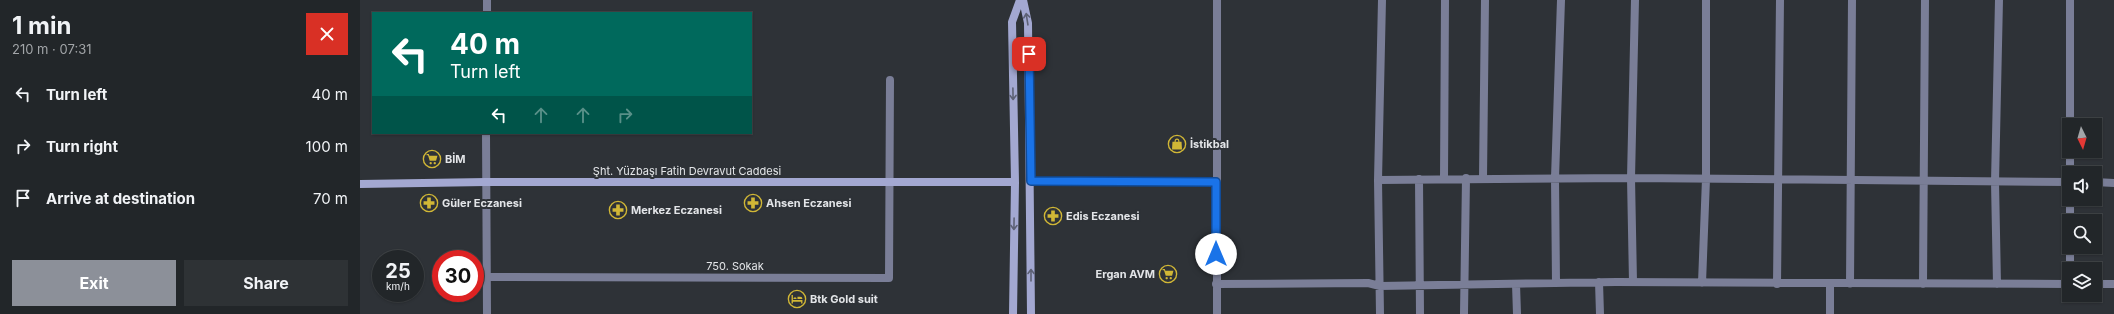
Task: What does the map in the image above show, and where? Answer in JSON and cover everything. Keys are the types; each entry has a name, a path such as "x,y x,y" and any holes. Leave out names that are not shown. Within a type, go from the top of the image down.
{"street":[{"path":"487,0 487,12"},
{"path":"1013,314 1014,182 1012,22 1020,0"},
{"path":"1024,0 1028,23 1031,181 1031,314"},
{"path":"1217,0 1217,314"},
{"path":"1380,314 1378,180 1382,0"},
{"path":"1444,0 1444,179"},
{"path":"1483,178 1485,0"},
{"path":"1556,283 1556,178 1561,0"},
{"path":"1633,282 1631,178 1635,0"},
{"path":"1702,283 1706,179 1706,0"},
{"path":"1777,284 1780,0"},
{"path":"1850,284 1852,0"},
{"path":"1923,284 1925,0"},
{"path":"1997,284 1995,182 1999,0"},
{"path":"2070,0 2070,118"},
{"path":"890,80 890,182"},
{"path":"486,134 486,314"},
{"path":"1378,180 1466,178 1631,178 2062,182"},
{"path":"1464,314 1466,178"},
{"path":"1419,179 1420,314"},
{"path":"1031,181 1216,182"},
{"name":"Şht. Yüzbaşı Fatih Devravut Caddesi","path":"360,184 486,182 1014,182"},
{"name":"750. Sokak","path":"486,277 890,278 890,182"},
{"path":"2102,182 2114,182"},
{"path":"1216,284 1368,283 1380,286 1599,282 1777,284 2062,284"},
{"path":"1599,282 1600,314"},
{"path":"1516,284 1517,314"},
{"path":"1830,284 1830,314"},
{"path":"2102,284 2114,284"}],"place":[{"name":"İstikbal","path":"1177,144"},
{"name":"BİM","path":"432,159"},
{"name":"Güler Eczanesi","path":"429,203"},
{"name":"Ahsen Eczanesi","path":"753,203"},
{"name":"Merkez Eczanesi","path":"618,210"},
{"name":"Edis Eczanesi","path":"1053,216"},
{"name":"Ergan AVM","path":"1168,274"},
{"name":"Btk Gold suit","path":"797,299"}],"route":[{"path":"1029,54 1031,181 1216,182 1216,254"}]}
